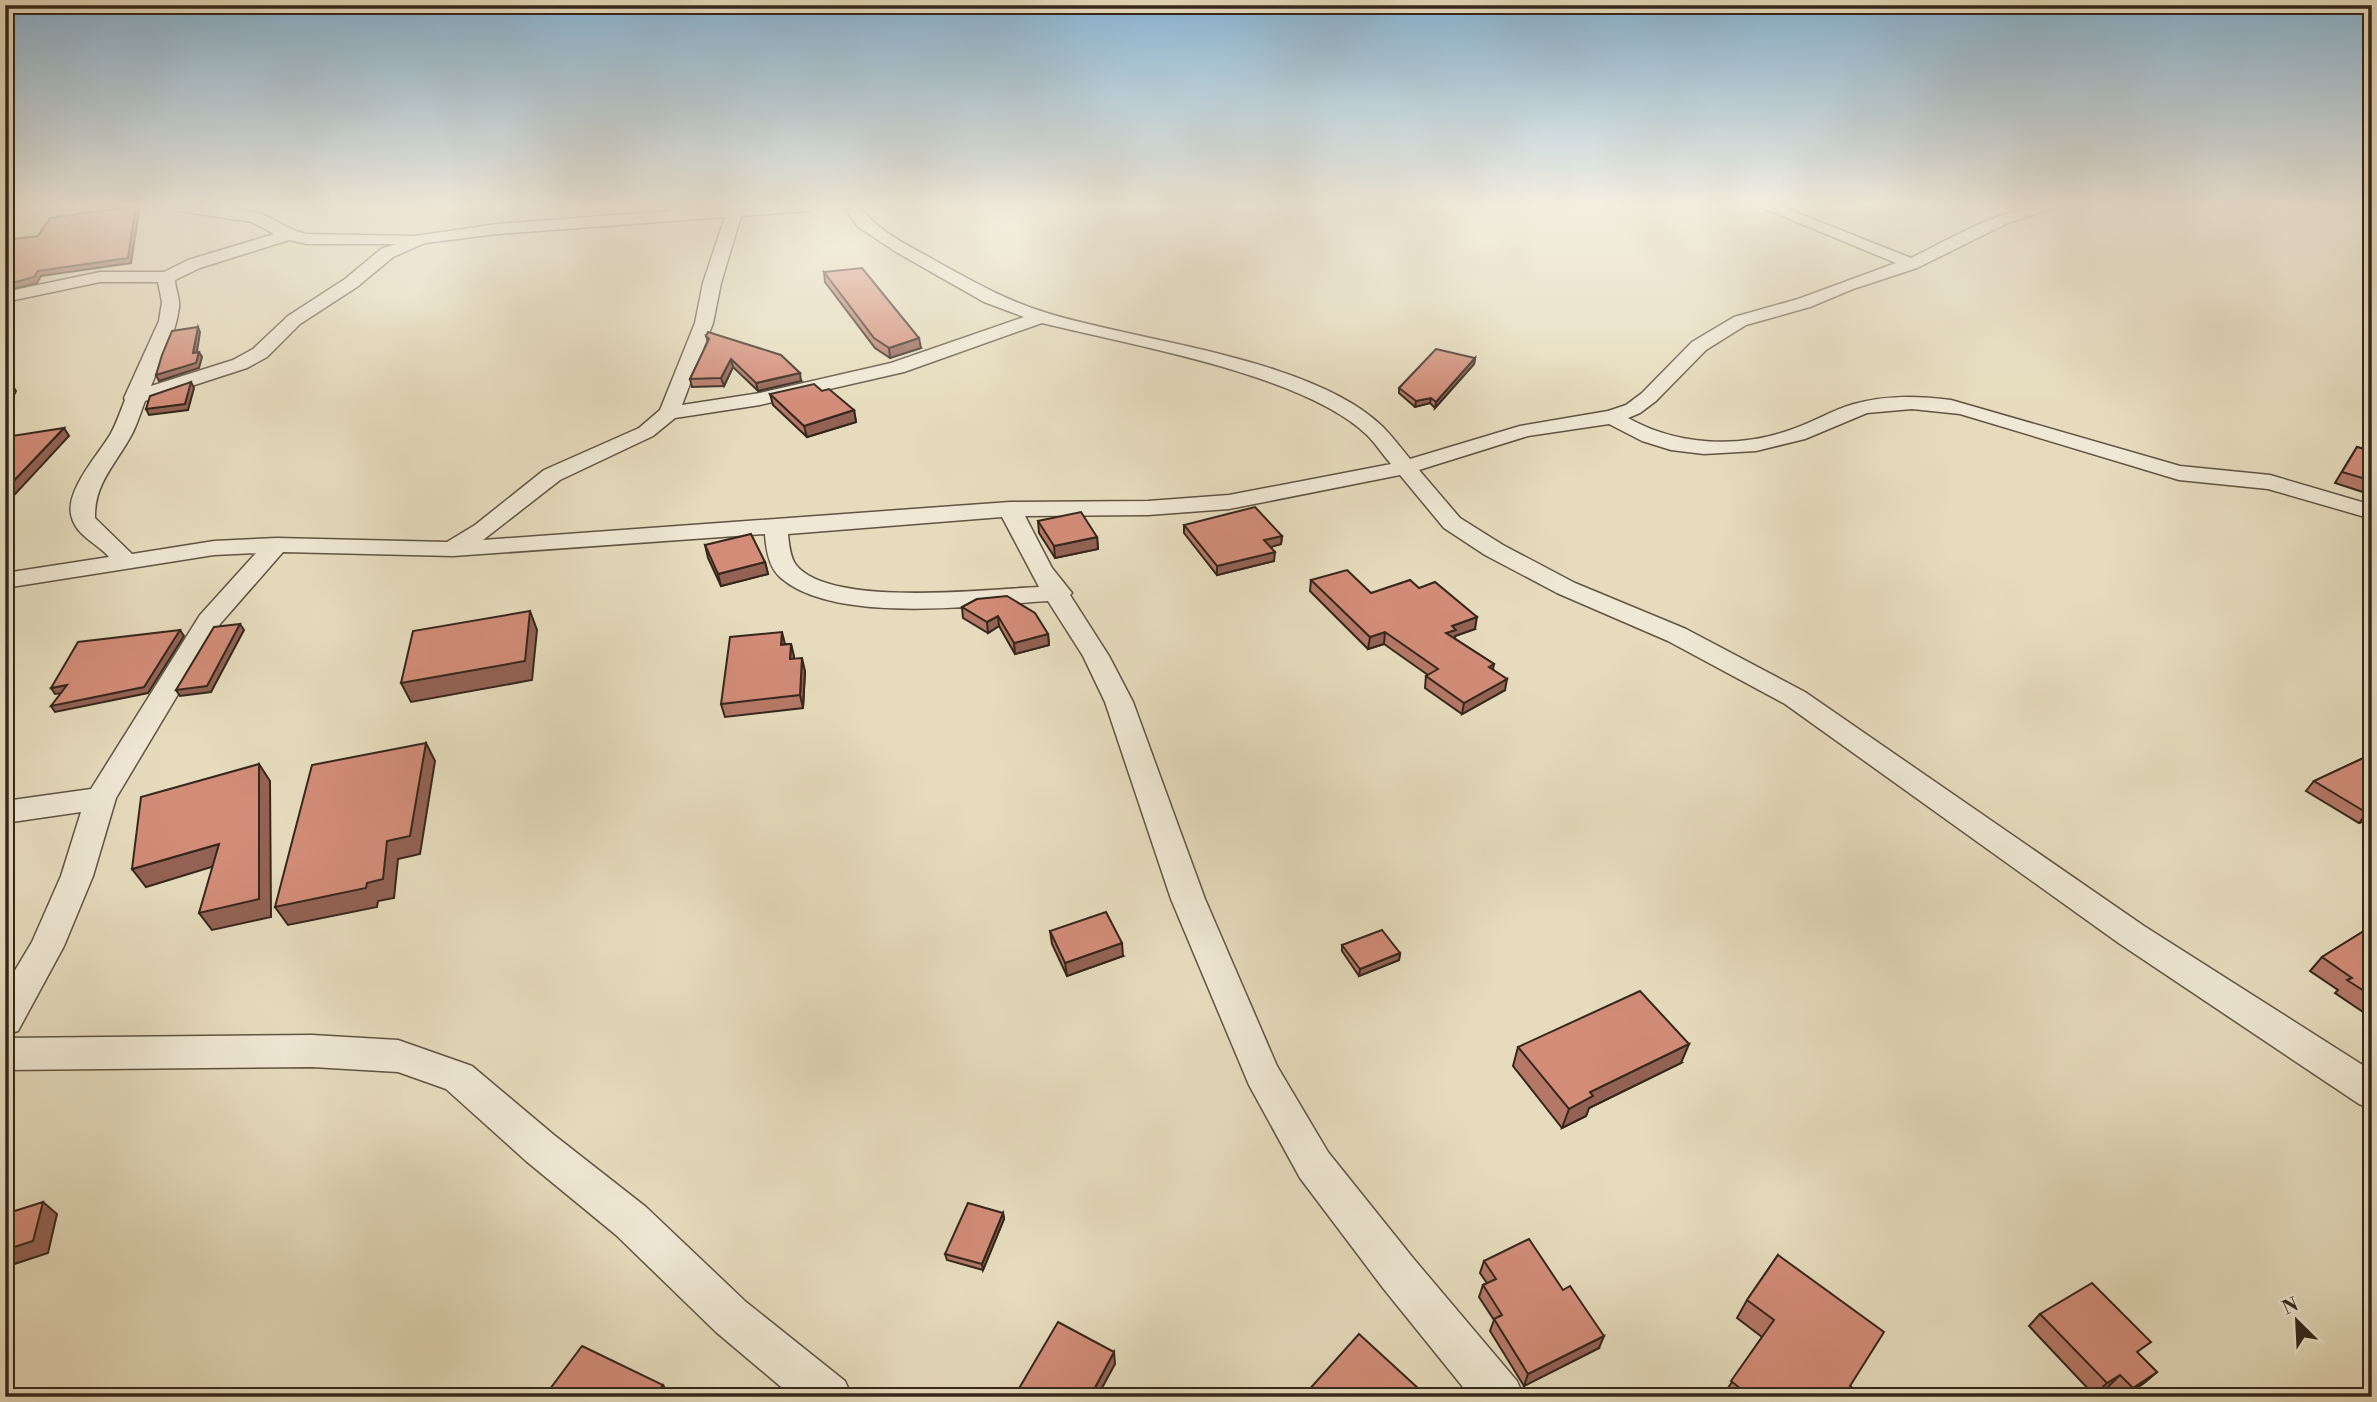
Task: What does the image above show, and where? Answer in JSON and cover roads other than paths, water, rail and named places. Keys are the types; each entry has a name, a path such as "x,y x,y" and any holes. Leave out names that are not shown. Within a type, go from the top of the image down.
{"street":[{"path":"5,298 100,277 167,276 177,271"},
{"path":"134,398 240,364 260,353 294,320 365,271"},
{"path":"669,414 704,323 716,271"},
{"path":"942,271 989,298 1041,317 1219,361 1332,401 1374,429 1427,496 1462,530 1566,588 1677,635 1796,698 2132,935 2372,1092"},
{"path":"5,581 214,548 277,545 453,549 776,528 1010,509 1148,508 1229,502 1406,467 1527,430 1612,417 1633,409 1649,397 1699,346 1721,331 1740,321 1804,303 1888,271"},
{"path":"125,560 111,544 93,532 83,518 83,505 90,481 122,433 167,321 170,302 166,288 167,276"},
{"path":"453,549 483,530 552,475 646,432 669,414 760,399 897,368 1041,317"},
{"path":"1612,417 1667,443 1756,445 1788,438 1863,408 1887,404 1938,404 1975,412 2145,464 2179,472 2270,482 2372,512"},
{"path":"1010,509 1040,568 1059,593 1119,702 1188,899 1262,1074 1314,1165 1422,1303 1501,1397"},
{"path":"776,528 779,554 788,572 804,585 831,592 899,600 1059,593"},
{"path":"5,1020 47,946 77,876 101,798 209,620 277,545"},
{"path":"5,812 101,798"},
{"path":"5,1054 312,1051 398,1056 459,1077 540,1148 631,1221 732,1317 829,1397"}]}
